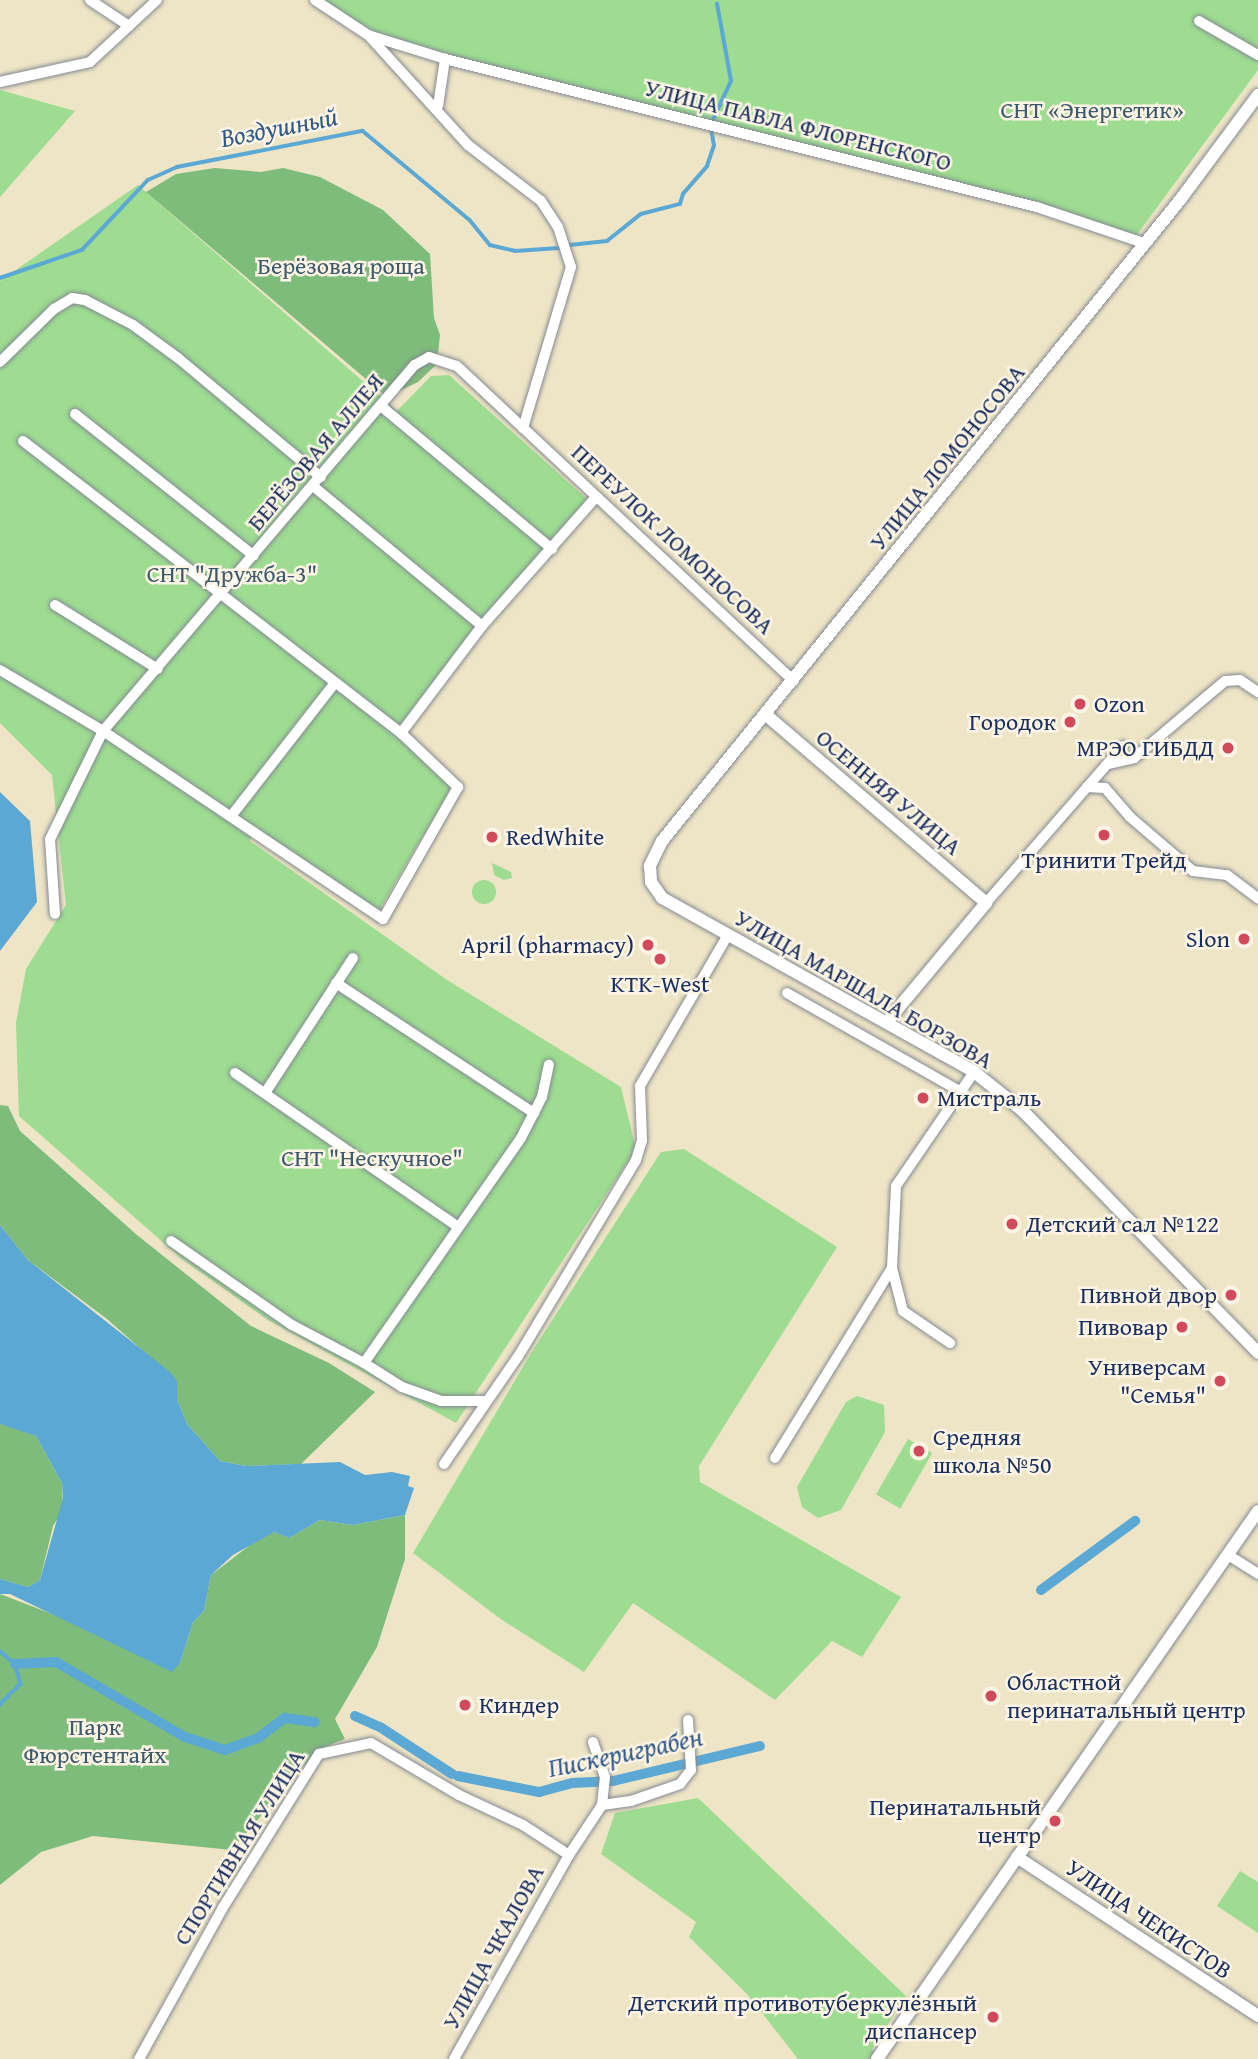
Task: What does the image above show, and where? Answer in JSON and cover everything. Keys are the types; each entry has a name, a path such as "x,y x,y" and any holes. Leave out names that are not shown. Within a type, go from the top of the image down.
{"main road":[{"name":"УЛИЦА ЛОМОНОСОВА","path":"663,841 794,681 1258,95"},
{"name":"ОСЕННЯЯ УЛИЦА","path":"765,715 986,903"},
{"name":"УЛИЦА МАРШАЛА БОРЗОВА","path":"663,841 650,866 654,891 974,1072 1023,1111 1258,1353"},
{"path":"887,1022 986,903"},
{"path":"877,2059 1258,1511"},
{"name":"УЛИЦА ЧЕКИСТОВ","path":"1017,1857 1258,2016"}],"street":[{"path":"90,0 129,26"},
{"path":"0,82 90,62 157,0"},
{"name":"УЛИЦА ПАВЛА ФЛОРЕНСКОГО","path":"315,0 368,35 438,106 468,145 541,201 558,227 571,267 523,428"},
{"path":"1199,21 1258,55"},
{"name":"УЛИЦА ПАВЛА ФЛОРЕНСКОГО","path":"368,35 445,59 1037,207 1141,241"},
{"path":"438,106 445,59"},
{"path":"0,362 54,309 72,298 85,300 133,325 178,358 321,477"},
{"name":"БЕРЁЗОВАЯ АЛЛЕЯ","path":"55,914 50,839 103,731 415,365 429,357 445,359 523,428"},
{"path":"381,406 552,549"},
{"path":"75,414 254,556"},
{"name":"ПЕРЕУЛОК ЛОМОНОСОВА","path":"523,428 794,681"},
{"path":"0,670 103,731 232,815 383,919 458,787 401,733 220,596 23,441"},
{"path":"313,486 482,626"},
{"path":"401,733 482,626 596,497"},
{"path":"55,605 158,669"},
{"path":"1106,766 1134,758 1225,681 1240,680 1258,692"},
{"path":"232,815 334,684"},
{"path":"986,903 1123,746"},
{"path":"1087,787 1105,788 1139,826 1193,871 1227,875 1258,898"},
{"path":"444,1464 519,1356 636,1160 642,1140 640,1086 728,935"},
{"path":"265,1093 353,958"},
{"path":"336,983 534,1113"},
{"path":"787,993 961,1092"},
{"path":"364,1363 457,1226 521,1138 534,1113 549,1065"},
{"path":"950,1343 903,1311 892,1268 896,1186 974,1072"},
{"path":"235,1073 457,1226"},
{"path":"171,1241 292,1325 364,1363 401,1387 441,1401 486,1401"},
{"path":"775,1458 892,1268"},
{"path":"1228,1555 1258,1574"},
{"path":"593,1742 605,1782 602,1805 631,1801 680,1784 691,1770 689,1758 692,1729 688,1720"},
{"name":"СПОРТИВНАЯ УЛИЦА","path":"138,2059 222,1909 319,1754 371,1743 459,1796 523,1825 569,1855"},
{"name":"УЛИЦА ЧКАЛОВА","path":"454,2059 569,1855 602,1805"}],"green space":[{"name":"СНТ «Энергетик»","path":"317,0 1258,0 1258,70 1136,236 487,70 365,30"},
{"path":"0,90 75,111 0,197"},
{"name":"Берёзовая роща","path":"215,168 261,172 283,168 320,177 383,210 430,254 434,318 440,335 437,364 418,382 387,397 146,192 176,174"},
{"name":"СНТ \"Дружба-3\"","path":"138,185 397,411 431,376 449,375 589,501 398,737 453,785 377,914 254,831 250,841 447,980 621,1087 636,1149 456,1423 268,1320 182,1259 19,1116 16,1023 26,969 66,905 52,775 0,723 0,281"},
{"path":"492,863 511,872 512,878 504,880 494,875"},
{"path":"479,880 489,880 496,887 496,897 489,904 479,904 472,897 472,887"},
{"path":"0,1105 8,1106 20,1131 137,1235 251,1326 329,1363 375,1392 301,1464 246,1466 220,1461 187,1424 177,1399 177,1381 107,1319 28,1260 0,1225"},
{"path":"684,1149 837,1247 699,1466 700,1482 901,1597 862,1657 832,1641 775,1700 633,1603 584,1672 502,1620 413,1553 533,1350 661,1152"},
{"path":"857,1396 884,1405 885,1432 841,1510 818,1518 802,1507 797,1487 846,1402"},
{"path":"4,1423 36,1436 62,1483 63,1510 53,1526 40,1580 28,1587 0,1579 0,1424"},
{"path":"908,1439 932,1453 900,1508 876,1494"},
{"name":"Парк Фюрстентайх","path":"405,1515 405,1559 377,1647 335,1719 345,1739 317,1750 232,1850 93,1836 41,1852 0,1885 0,1594 180,1663 193,1622 204,1611 211,1575 258,1539 274,1532 289,1538 320,1520 353,1525"},
{"path":"698,1798 906,1996 872,2049 877,2059 798,2059 747,1994 689,1937 696,1922 601,1854 615,1813"},
{"path":"1240,1871 1258,1882 1258,1933 1217,1906"}],"water":[{"path":"0,792 30,821 37,902 0,951"},
{"path":"0,1225 28,1260 169,1371 177,1381 177,1399 187,1424 220,1461 246,1466 340,1462 365,1475 392,1472 410,1476 408,1486 414,1488 405,1515 353,1525 320,1520 289,1538 274,1532 233,1555 211,1575 204,1611 193,1622 180,1663 172,1672 10,1594 0,1594 0,1579 28,1587 40,1580 63,1498 62,1483 36,1436 0,1424"}],"waterway":[{"name":"Воздушный","path":"713,120 731,81 717,4"},
{"name":"Воздушный","path":"570,245 607,241 641,214 680,204 683,194 707,166 714,146 711,129"},
{"name":"Воздушный","path":"0,278 82,250 148,180 177,167 363,131 470,220 490,245 515,251 559,248"},
{"name":"Пискериграбен","path":"1041,1590 1135,1521"},
{"name":"Воздушный","path":"0,1651 15,1664 21,1684 0,1705"},
{"name":"Пискериграбен","path":"15,1664 56,1662 185,1737 225,1750 258,1738 285,1718 315,1722"},
{"name":"Пискериграбен","path":"355,1716 380,1727 452,1774"},
{"name":"Пискериграбен","path":"458,1776 539,1792 573,1783 613,1781 760,1746"}],"place":[{"name":"Ozon","path":"1080,704"},
{"name":"Городок","path":"1070,722"},
{"name":"МРЭО ГИБДД","path":"1228,748"},
{"name":"Тринити Трейд","path":"1104,835"},
{"name":"RedWhite","path":"492,837"},
{"name":"Slon","path":"1244,939"},
{"name":"April (pharmacy)","path":"648,945"},
{"name":"KTK-West","path":"660,959"},
{"name":"Мистраль","path":"923,1098"},
{"name":"Детский сал №122","path":"1012,1224"},
{"name":"Пивной двор","path":"1231,1295"},
{"name":"Пивовар","path":"1182,1327"},
{"name":"Универсам \"Семья\"","path":"1220,1381"},
{"name":"Средняя школа №50","path":"919,1451"},
{"name":"Областной перинатальный центр","path":"991,1696"},
{"name":"Киндер","path":"465,1705"},
{"name":"Перинатальный центр","path":"1055,1821"},
{"name":"Детский противотуберкулёзный диспансер","path":"993,2017"}],"park label":[{"name":"СНТ \"Нескучное\"","path":"372,1158"}]}
